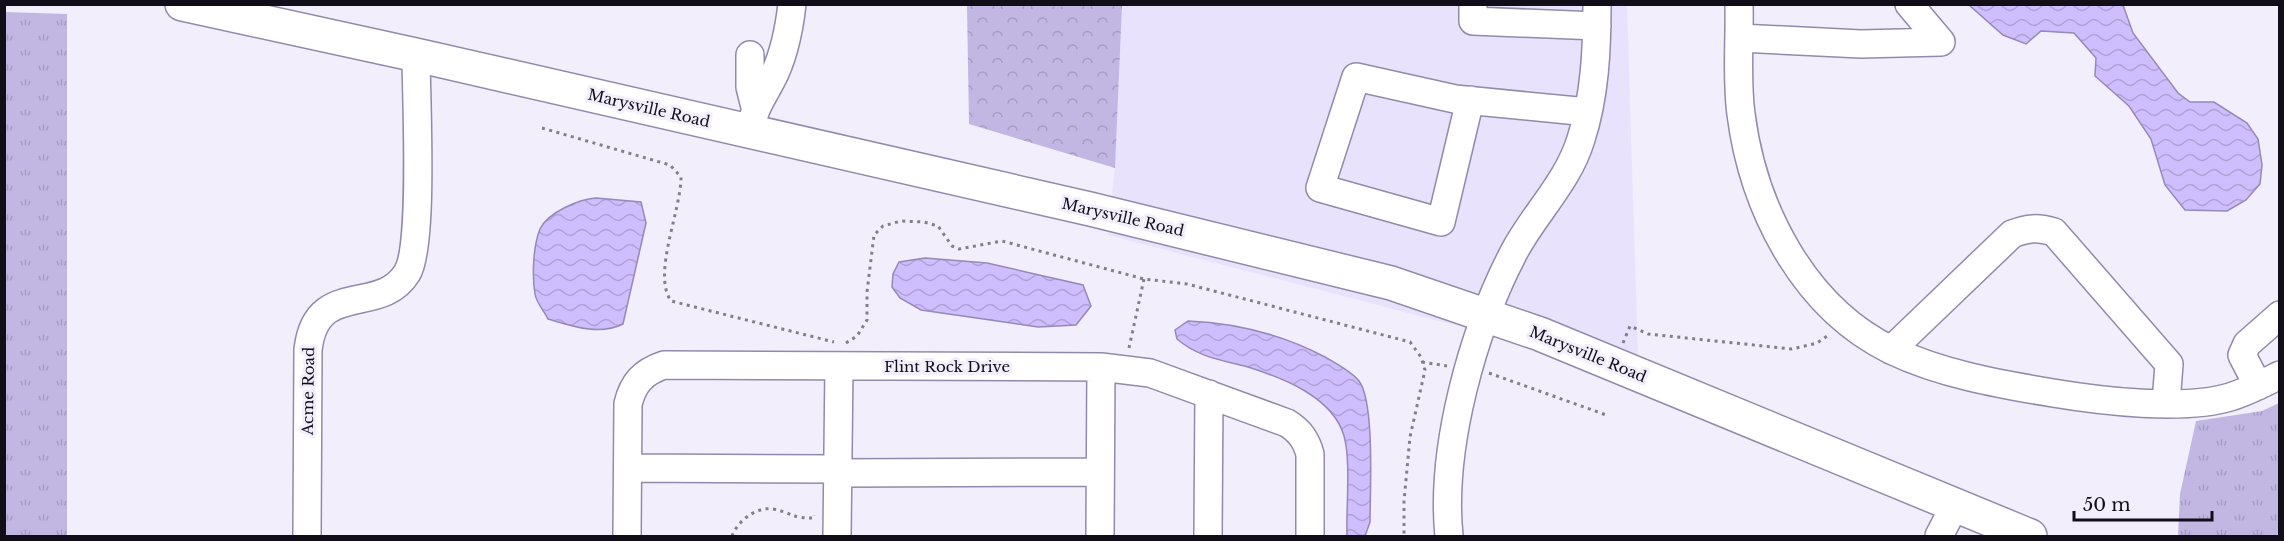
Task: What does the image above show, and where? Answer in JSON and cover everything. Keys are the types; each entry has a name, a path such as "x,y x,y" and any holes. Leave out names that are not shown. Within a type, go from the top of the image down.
{"highway":[{"name":"Marysville Road","path":"182,4 416,55 752,119 1391,283 1488,315 1613,363 2030,537"}],"street":[{"path":"752,119 771,81 786,43 792,4"},
{"path":"1449,537 1448,475 1453,432 1469,370 1488,315 1514,252 1557,188 1581,141 1588,112 1597,15 1523,14 1473,21 1473,4"},
{"path":"1739,4 1741,113 1759,193 1778,238 1809,282 1845,320 1891,350 1949,371 2008,385 2092,398 2134,403 2228,398 2269,381 2242,355 2247,344 2280,315"},
{"path":"1740,38 1861,44 1941,42 1909,4"},
{"name":"Acme Road","path":"307,537 308,350 315,322 326,310 340,303 387,292 407,273 413,260 416,224 416,55"},
{"path":"750,55 752,119"},
{"path":"1462,100 1441,222 1320,188 1356,76 1462,100 1588,112"},
{"path":"1891,350 2012,234 2028,228 2042,228 2054,232 2169,364 2166,403"},
{"name":"Flint Rock Drive","path":"627,537 631,392 639,379 650,370 664,365 1113,367 1150,373 1287,423 1298,430 1310,454 1310,537"},
{"path":"837,537 839,366"},
{"path":"1100,537 1101,472 1113,367"},
{"path":"1208,537 1209,394"},
{"path":"628,468 1101,472"},
{"path":"1939,537 1954,507"}],"path":[{"path":"542,128 604,148 670,165 681,177 681,194 663,282 671,301 811,336 844,344 857,336 867,320 867,292 874,235 883,226 901,221 924,222 938,226 952,246 959,249 1002,241 1144,279 1187,284 1410,342 1425,370 1410,437 1405,490 1404,537"},
{"path":"1113,367 1144,279"},
{"path":"1613,363 1630,326 1648,334 1798,348 1817,343 1845,320"},
{"path":"1422,362 1501,376 1609,416"},
{"path":"732,537 750,514 772,509 801,519 814,518 814,506"}],"shaded area":[{"path":"1122,5 1627,5 1639,390 1516,341 1108,235 1115,167"}],"green space":[{"path":"967,5 1122,5 1115,168 969,124"},
{"path":"5,12 67,14 67,536 5,536"},
{"path":"2279,403 2279,534 2275,536 2178,536 2180,494 2196,421 2262,411"}],"water":[{"path":"1969,5 2123,5 2133,33 2178,93 2190,102 2214,102 2247,123 2258,139 2262,165 2260,184 2246,200 2227,211 2185,210 2165,185 2151,139 2129,106 2095,76 2096,58 2074,33 2041,31 2026,44 2003,35"},
{"path":"596,198 641,202 646,223 623,324 614,328 595,330 548,319 536,297 534,261 536,244 544,223 565,207"},
{"path":"925,258 987,263 1083,285 1091,306 1076,325 1038,327 921,310 900,298 892,287 893,274 899,262"},
{"path":"1188,321 1242,327 1276,336 1325,357 1356,377 1364,392 1370,427 1370,522 1365,536 1347,536 1346,446 1338,422 1329,410 1291,383 1248,367 1210,357 1185,345 1177,339 1175,330"}]}
